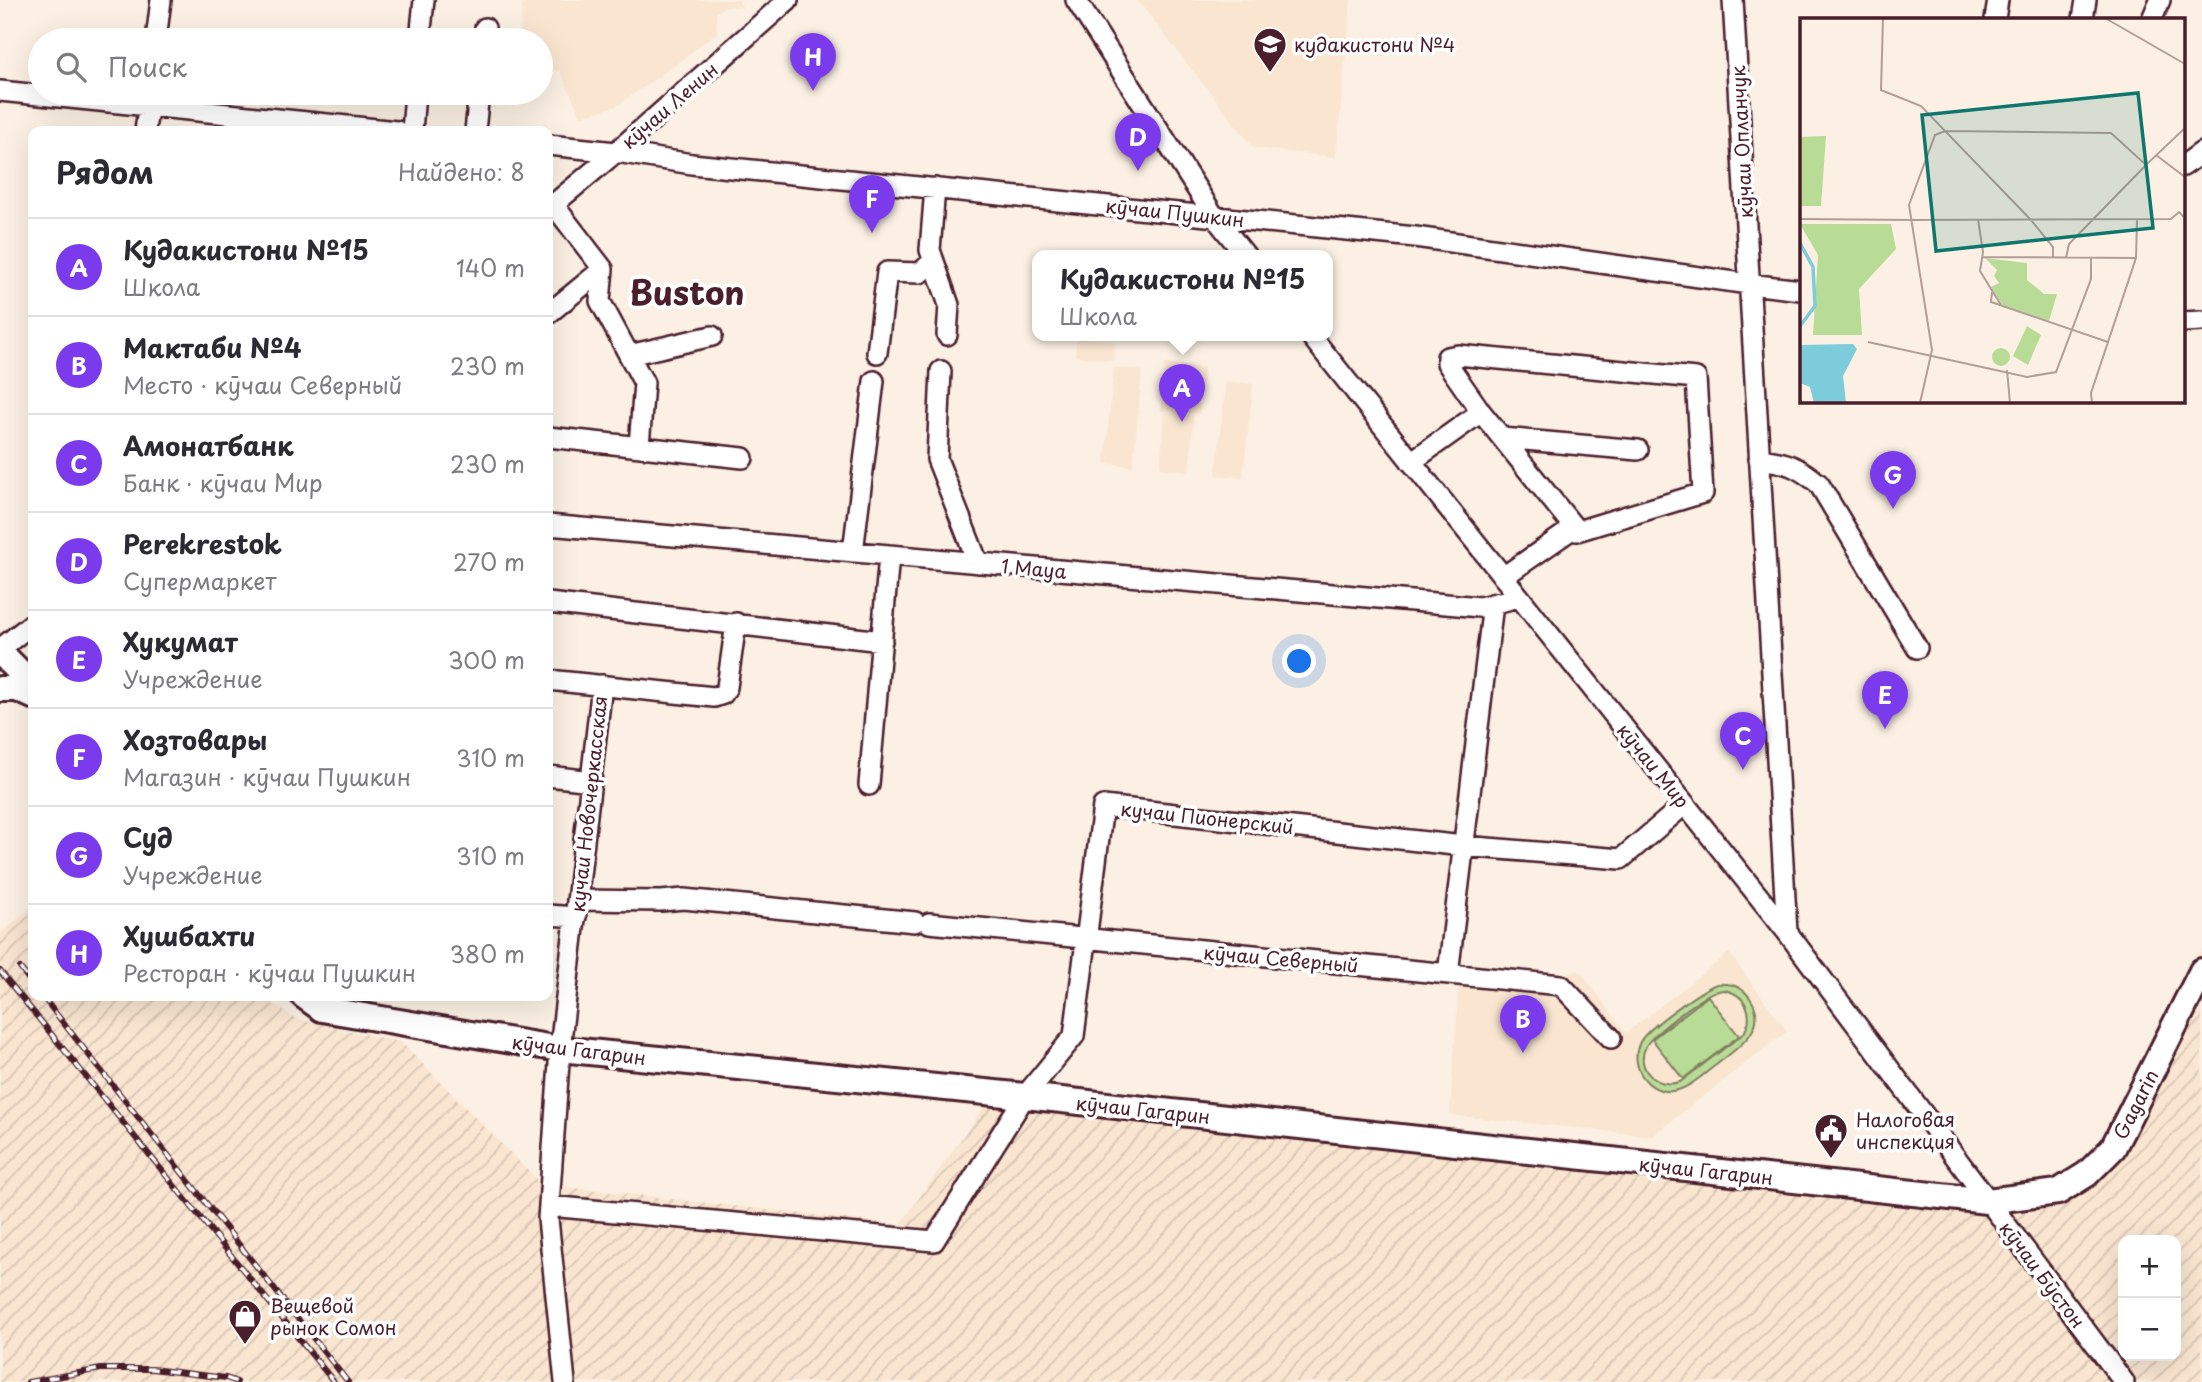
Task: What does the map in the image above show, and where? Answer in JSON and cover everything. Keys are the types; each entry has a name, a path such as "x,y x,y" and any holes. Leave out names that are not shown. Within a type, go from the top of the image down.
{"main road":[{"path":"0,650 28,680"},
{"path":"0,688 18,689 28,694"},
{"name":"Gagarin","path":"1987,1201 2058,1192 2087,1174 2113,1148 2202,971"},
{"name":"кӯчаи Гагарин","path":"311,1001 321,1009 560,1049 1025,1096 1987,1201"}],"street":[{"path":"158,28 161,0"},
{"path":"421,28 424,0"},
{"name":"кӯчаи Ленин","path":"553,204 788,0"},
{"path":"1076,0 1214,216 1241,250"},
{"name":"кӯчаи Опланчук","path":"1733,0 1787,932"},
{"path":"1995,18 1997,0"},
{"path":"2083,18 2086,0"},
{"path":"2152,18 2160,0"},
{"path":"0,91 28,93"},
{"path":"146,126 148,105"},
{"path":"196,105 358,126"},
{"path":"412,126 414,105"},
{"path":"476,126 478,105"},
{"name":"кӯчаи Пушкин","path":"553,146 692,164 1415,237 1800,290"},
{"path":"2184,165 2202,152"},
{"path":"935,188 930,250 949,305 947,335"},
{"path":"553,208 603,269 600,301 644,383 639,446"},
{"path":"877,353 887,272 920,274 932,262"},
{"path":"553,310 603,269"},
{"path":"2184,321 2202,321"},
{"path":"629,355 712,336"},
{"name":"кӯчаи Мир","path":"1315,341 1787,932 1987,1201"},
{"path":"1458,355 1696,378 1703,493 1577,531 1502,438 1447,363 1447,357 1458,355"},
{"path":"941,371 937,459 978,563"},
{"path":"853,552 874,381"},
{"path":"1411,462 1481,412"},
{"path":"553,437 743,458"},
{"path":"1502,438 1638,450"},
{"path":"1759,459 1782,461 1802,470 1819,484 1917,648"},
{"name":"1 Maya","path":"553,525 1480,607 1520,597"},
{"path":"1503,577 1575,527"},
{"path":"869,785 889,555"},
{"path":"553,604 882,641"},
{"path":"1448,974 1493,604"},
{"path":"553,680 714,697 723,694 727,687 736,623"},
{"path":"0,650 28,627"},
{"name":"кучаи Новочеркасская","path":"565,1382 548,1219 560,1049 602,685"},
{"path":"553,777 592,781"},
{"name":"кучаи Пионерский","path":"549,1206 934,1241 1025,1096 1074,1036 1103,806 1463,845 1621,859 1685,804"},
{"name":"кӯчаи Северный","path":"553,914 576,909 684,899 1562,985 1611,1038"},
{"name":"кӯчаи Бӯстон","path":"1987,1201 2124,1382"}],"shaded area":[{"path":"523,0 738,0 742,7 726,6 716,12 717,32 616,106 581,116 560,71 553,71 553,28 520,28"},
{"name":"кудакистони №4","path":"1137,0 1351,0 1336,157 1254,148"},
{"path":"1077,341 1115,342 1113,361 1075,356"},
{"path":"1165,364 1204,368 1199,414 1161,411"},
{"path":"1114,368 1142,370 1133,466 1105,463"},
{"path":"1226,382 1253,384 1243,477 1216,475"},
{"path":"1165,412 1194,415 1189,471 1160,468"},
{"path":"28,910 28,1001 268,1001 296,1019 401,1042 541,1184 900,1225 986,1104 1947,1210 2044,1203 2091,1156 2175,1006 2202,949 2202,1382 0,1382 0,933"},
{"path":"1729,953 1787,1031 1652,1136 1450,1115 1460,969 1545,976 1580,971 1626,1033"}],"green space":[{"path":"1717,984 1731,985 1747,994 1755,1009 1754,1028 1741,1045 1690,1085 1670,1091 1652,1086 1640,1071 1637,1062 1640,1042 1663,1019","holes":["1724,990 1743,1000 1748,1012 1749,1019 1744,1033 1680,1082 1664,1083 1650,1076 1643,1063 1643,1055 1646,1046 1656,1034 1709,994"]},
{"path":"1708,996 1739,1036 1683,1079 1652,1039"}],"railway":[{"path":"20,968 28,978"},
{"path":"0,971 334,1382"},
{"path":"46,1001 348,1382"},
{"path":"28,1382 101,1369 152,1369 226,1378 237,1382"}],"place":[{"name":"кудакистони №4","path":"1270,74"},
{"name":"Хушбахти","path":"813,91"},
{"name":"Perekrestok","path":"1138,171"},
{"name":"Хозтовары","path":"872,233"},
{"name":"Кудакистони №15","path":"1182,422"},
{"name":"Суд","path":"1893,509"},
{"name":"Хукумат","path":"1885,729"},
{"name":"Амонатбанк","path":"1743,770"},
{"name":"Мактаби №4","path":"1523,1053"},
{"name":"Налоговая инспекция","path":"1831,1160"},
{"name":"Вещевой рынок Сомон","path":"245,1346"}],"district":[{"name":"Buston","path":"687,291"}]}
